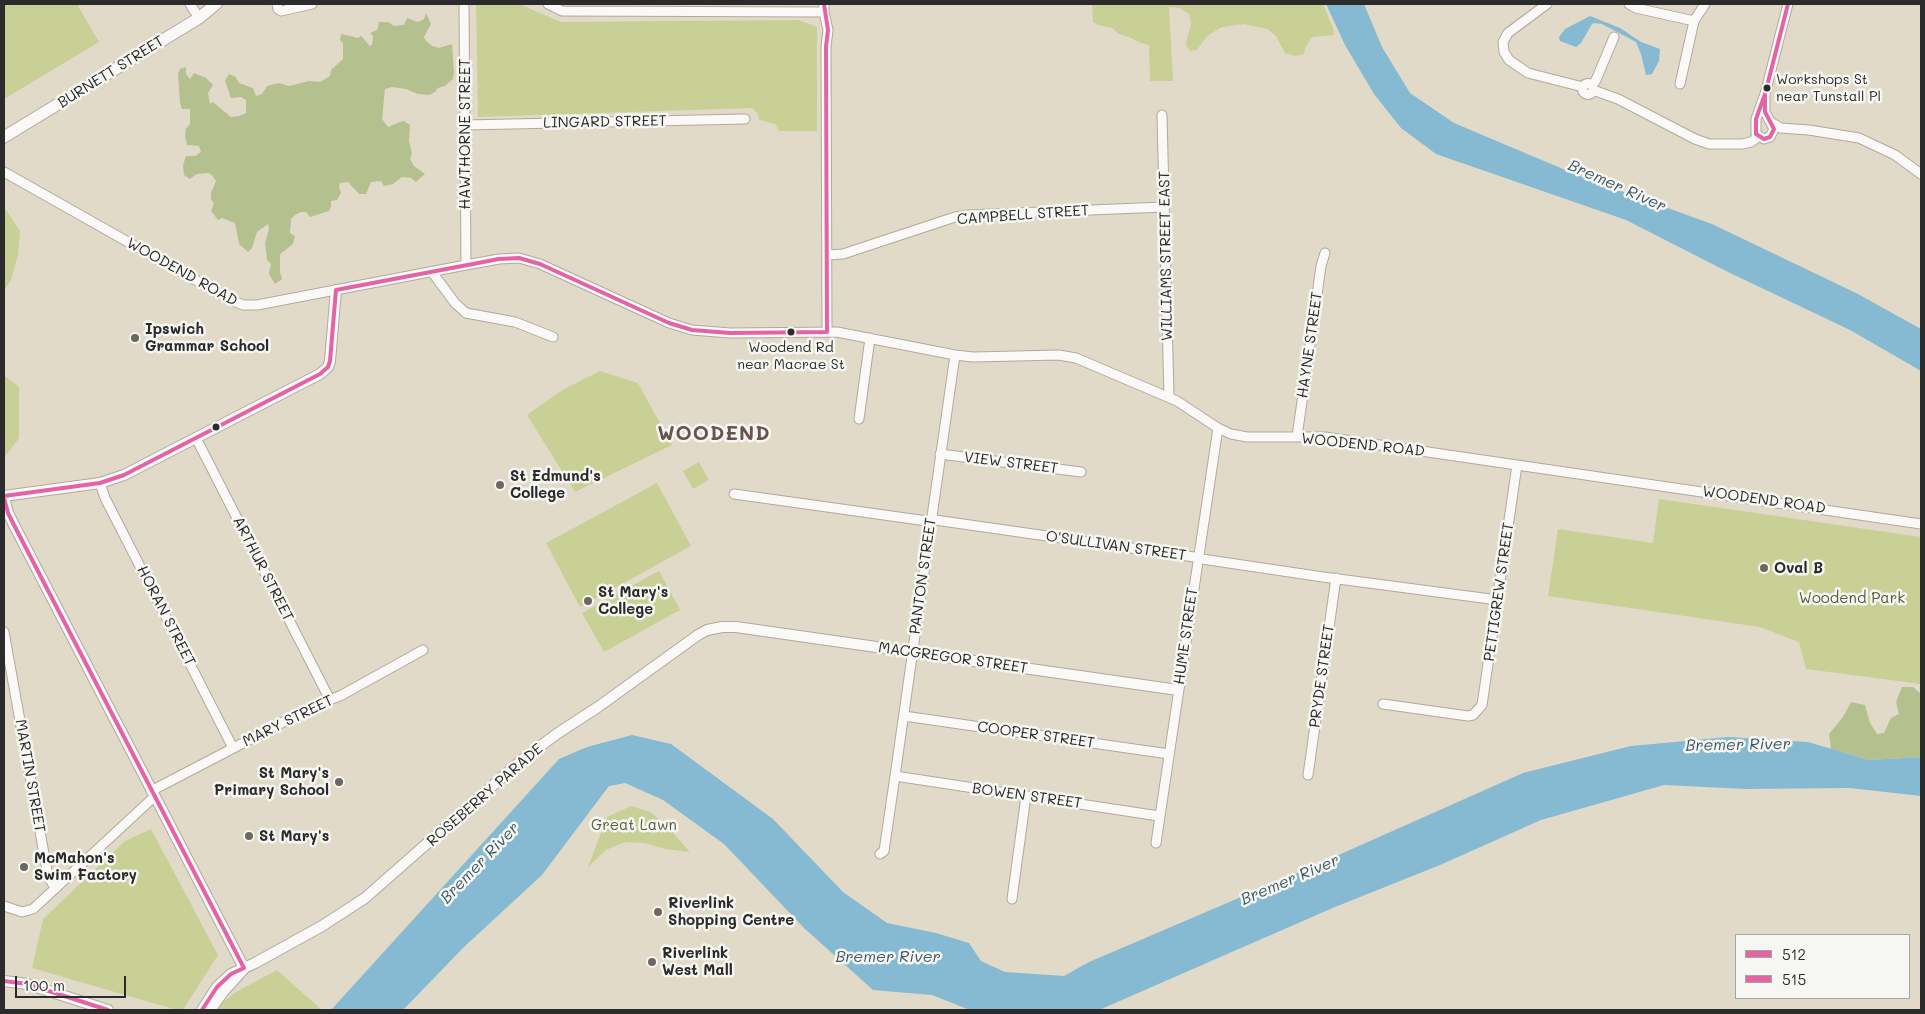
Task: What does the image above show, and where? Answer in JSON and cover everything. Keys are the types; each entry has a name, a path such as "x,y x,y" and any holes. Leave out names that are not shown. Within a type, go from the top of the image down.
{"main road":[{"name":"BURNETT STREET","path":"4,137 199,18 216,4"}],"street":[{"path":"190,4 199,18"},
{"path":"278,7 312,4"},
{"name":"HAWTHORNE STREET","path":"464,4 466,264"},
{"path":"548,4 562,11 824,8 828,30 826,47 828,332"},
{"path":"1546,4 1508,33 1503,42 1504,52 1509,60 1528,73 1589,88 1618,99 1695,139 1709,144 1742,144 1751,142 1758,137"},
{"path":"1629,4 1694,21"},
{"path":"1680,84 1694,21 1705,4"},
{"path":"1773,135 1774,128 1765,112 1766,94 1788,4"},
{"path":"1589,88 1596,80 1614,37"},
{"path":"1758,137 1755,127 1760,106 1766,94"},
{"name":"WILLIAMS STREET EAST","path":"1162,115 1169,397"},
{"name":"LINGARD STREET","path":"466,125 745,119"},
{"path":"1755,127 1761,120 1771,122 1780,128 1848,136 1865,141 1895,155 1921,174"},
{"path":"1758,137 1764,139 1794,129"},
{"name":"WOODEND ROAD","path":"4,172 240,304 254,305 466,264 509,258 531,261 669,323 692,330 730,333 828,332 870,338 955,356 1059,356 1076,358 1169,397 1218,428 1231,434 1247,437 1325,437 1921,524"},
{"name":"CAMPBELL STREET","path":"827,255 843,254 955,217 968,215 1164,207"},
{"name":"HAYNE STREET","path":"1298,437 1321,266 1325,253"},
{"path":"432,272 455,303 466,313 515,322 553,337"},
{"path":"210,1010 244,968 8,514 4,497 100,483 124,475 326,370 331,357 336,290"},
{"path":"859,419 870,338"},
{"name":"PANTON STREET","path":"880,854 884,851 955,356"},
{"name":"HUME STREET","path":"1156,843 1218,428"},
{"name":"ARTHUR STREET","path":"196,438 330,700"},
{"name":"VIEW STREET","path":"940,454 1081,472"},
{"name":"PETTIGREW STREET","path":"1383,704 1461,716 1473,715 1482,705 1517,465"},
{"name":"HORAN STREET","path":"100,483 105,498 233,748"},
{"name":"O'SULLIVAN STREET","path":"734,494 1498,600"},
{"name":"PRYDE STREET","path":"1308,775 1336,578"},
{"name":"MACGREGOR STREET","path":"728,627 1178,690"},
{"name":"ROSEBERRY PARADE","path":"202,1010 230,974 322,926 365,898 523,760 558,732 598,707 698,635 713,628 728,627"},
{"name":"MARTIN STREET","path":"4,632 48,876 55,888"},
{"name":"MARY STREET","path":"4,906 27,912 55,888 153,794 233,748 330,700 423,650"},
{"name":"COOPER STREET","path":"904,716 1169,754"},
{"name":"BOWEN STREET","path":"895,776 1160,816"},
{"path":"1012,899 1026,796"},
{"path":"5,980 27,984 108,1010"}],"green space":[{"path":"4,4 77,4 99,42 4,99"},
{"path":"476,4 519,4 561,22 798,20 817,27 817,131 779,131 775,124 759,120 758,114 752,108 478,117"},
{"path":"1092,4 1323,4 1334,35 1312,37 1305,48 1304,54 1295,56 1285,53 1276,36 1267,29 1244,24 1222,27 1207,36 1197,50 1190,51 1186,43 1191,24 1189,14 1180,8 1169,7 1173,81 1150,81 1149,45 1119,34 1112,28 1093,22"},
{"path":"426,13 431,24 424,37 426,41 432,46 439,48 452,44 453,79 429,95 392,87 385,89 382,119 388,127 404,121 410,125 409,141 412,153 410,159 414,166 425,174 416,182 411,178 402,177 393,184 384,186 381,181 371,182 366,194 359,194 348,182 340,183 341,193 337,200 331,201 329,211 310,217 306,212 295,215 291,219 290,233 295,236 293,244 280,254 282,279 275,284 269,274 271,264 267,260 265,243 269,229 268,224 257,232 252,248 248,252 239,244 235,223 222,218 218,220 211,211 214,203 211,200 211,193 216,181 212,175 208,173 197,174 190,179 184,175 183,165 186,156 195,156 201,152 199,146 187,145 185,137 186,129 190,124 190,109 182,109 180,103 178,74 180,69 186,67 186,74 190,79 194,73 206,78 213,85 208,93 210,104 213,102 231,117 239,116 246,113 246,100 241,97 231,98 225,81 229,74 236,77 239,83 253,88 256,96 262,94 267,86 279,83 289,86 309,81 320,82 330,76 331,70 343,59 341,34 358,38 361,36 370,46 372,45 373,36 370,33 377,30 379,22 388,22 394,26 404,25 407,18 418,22 424,19"},
{"path":"4,207 20,231 18,255 11,280 4,291"},
{"path":"600,371 638,383 672,445 575,492 527,415 564,389"},
{"path":"4,375 19,387 19,438 4,458"},
{"path":"699,462 709,480 693,489 683,471"},
{"path":"657,483 691,546 580,607 546,543"},
{"name":"Woodend Park","path":"1659,499 1921,537 1921,684 1806,669 1799,642 1760,627 1548,596 1558,529 1653,543"},
{"path":"659,571 680,610 604,652 582,613"},
{"path":"1902,687 1913,687 1921,694 1921,757 1869,760 1831,749 1829,734 1843,717 1851,702 1865,705 1870,723 1877,734 1884,733 1891,718 1899,714 1896,702"},
{"name":"Great Lawn","path":"631,806 650,812 666,825 690,852 665,849 644,843 625,842 606,850 588,867 607,817"},
{"path":"151,829 218,955 183,1010 177,1010 32,968 43,919 125,841"},
{"path":"277,970 322,1010 218,1010 220,1005 234,993"}],"water":[{"name":"Bremer River","path":"1326,4 1364,4 1382,47 1410,93 1454,123 1582,177 1712,224 1858,294 1921,329 1921,371 1850,330 1728,272 1626,220 1436,154 1401,128 1374,94 1345,45"},
{"path":"1590,16 1620,28 1641,42 1660,49 1659,61 1652,74 1646,75 1636,42 1602,24 1592,24 1581,43 1576,47 1560,41 1559,37 1565,29"},
{"name":"Bremer River","path":"632,735 671,744 773,819 843,892 887,923 936,933 969,943 981,961 1005,972 1064,976 1089,962 1316,865 1523,773 1631,746 1728,737 1808,742 1869,760 1921,757 1921,796 1849,788 1747,789 1664,785 1541,820 1099,1010 970,1010 932,995 873,990 804,928 724,844 663,800 625,783 609,786 542,875 464,947 403,1010 331,1010 559,759 587,747"}],"transit line":[{"name":"512","path":"824,4 828,30 826,47 827,332"},
{"name":"515","path":"1765,94 1788,4"},
{"name":"515","path":"1765,94 1765,112 1774,129 1770,137 1764,139 1756,134 1756,119 1765,94"},
{"name":"512","path":"336,290 499,259 519,258 540,264 669,323 692,330 730,333 827,332"},
{"name":"512","path":"4,496 100,483 124,475 320,374 328,367 330,361 336,290"},
{"name":"512","path":"4,498 14,525 244,968"},
{"name":"512","path":"202,1010 217,987 231,974 244,968"},
{"name":"512","path":"4,981 27,984 108,1010"}],"place":[{"name":"Workshops St near Tunstall Pl","path":"1767,88"},
{"name":"Woodend Rd near Macrae St","path":"791,332"},
{"name":"Ipswich Grammar School","path":"135,338"},
{"name":"St Edmund's College","path":"500,485"},
{"name":"Oval B","path":"1764,568"},
{"name":"St Mary's College","path":"588,601"},
{"name":"St Mary's Primary School","path":"339,782"},
{"name":"St Mary's","path":"249,836"},
{"name":"McMahon's Swim Factory","path":"24,867"},
{"name":"Riverlink Shopping Centre","path":"658,912"},
{"name":"Riverlink West Mall","path":"652,962"}],"district":[{"name":"WOODEND","path":"714,434"}]}
